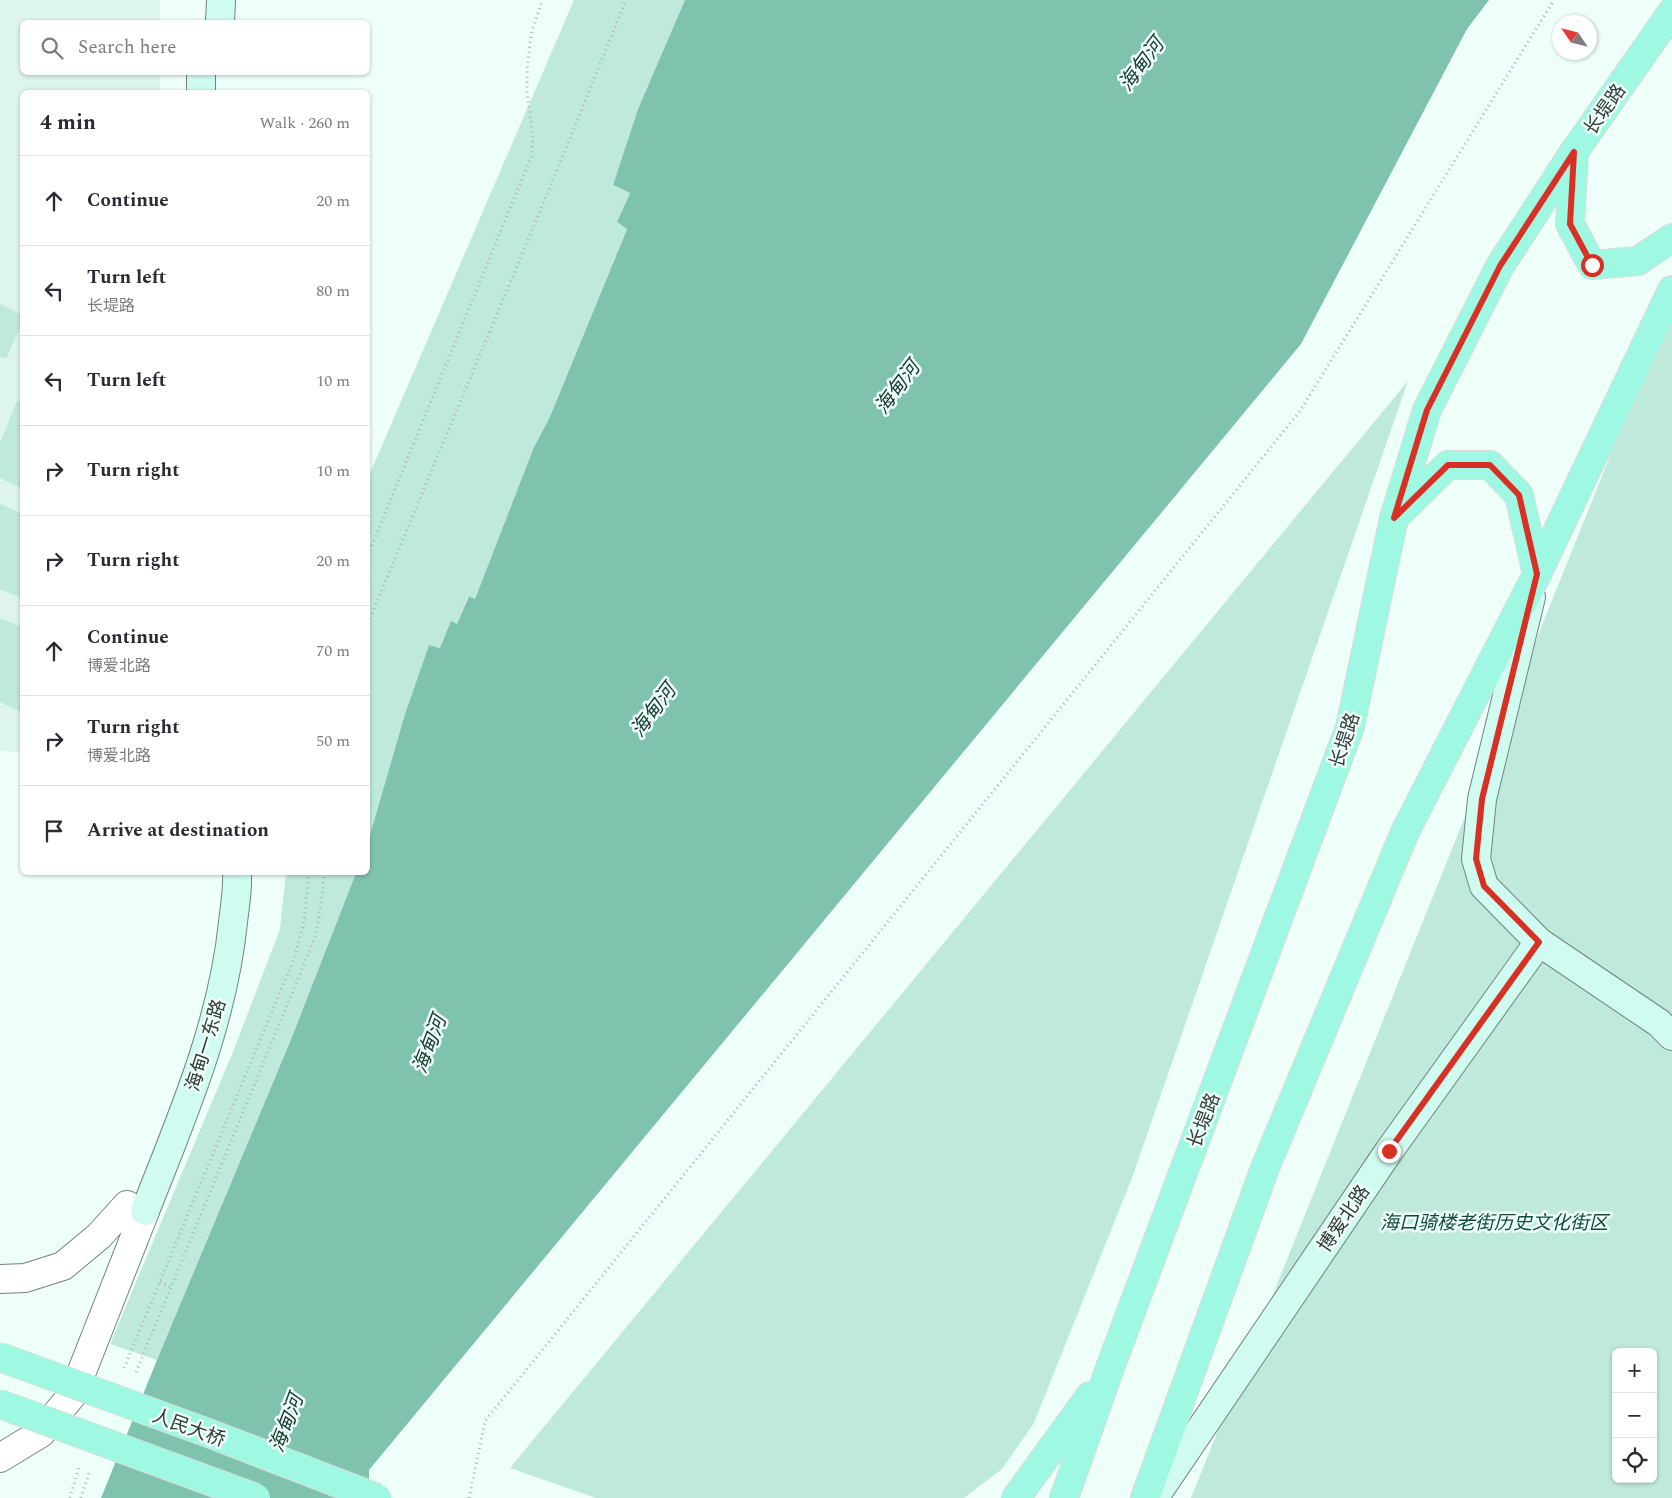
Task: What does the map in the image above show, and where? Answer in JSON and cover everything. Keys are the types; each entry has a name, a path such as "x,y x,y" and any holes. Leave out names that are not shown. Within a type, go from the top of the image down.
{"main road":[{"name":"长堤路","path":"1064,1498 1110,1368 1350,727 1394,518 1427,410 1500,266 1574,152 1672,12"},
{"path":"1574,152 1570,224 1592,265 1638,261 1672,238"},
{"path":"1145,1498 1265,1168 1405,832 1537,574 1672,290"},
{"path":"1394,518 1448,465 1490,465 1519,495 1537,574"},
{"name":"人民大桥","path":"0,1357 211,1434 377,1498"},
{"path":"1016,1498 1110,1368"},
{"path":"0,1404 256,1498"}],"street":[{"path":"202,20 203,0"},
{"path":"220,20 221,0"},
{"path":"201,75 201,90"},
{"path":"219,75 219,90"},
{"path":"1537,574 1482,799 1476,859 1484,886 1539,942 1659,1023 1672,1036"},
{"name":"海甸一东路","path":"136,1208 202,1000 213,945 220,875"},
{"name":"海甸一东路","path":"136,1208 187,1106 204,1054 216,1013 231,945 237,875"},
{"name":"博爱北路","path":"1154,1498 1389,1151 1539,942"},
{"path":"0,1280 25,1278 63,1266 136,1208"},
{"path":"0,1458 41,1433 72,1394 136,1208"}],"path":[{"path":"370,550 531,157 533,136 527,93 527,70 531,35 542,0"},
{"path":"370,618 626,0"},
{"path":"469,1498 485,1421 1300,411 1554,0"},
{"path":"132,1351 294,956 304,922 308,875"},
{"path":"143,1356 316,935 324,875"},
{"path":"160,1282 170,1287"}],"shaded area":[{"path":"0,0 160,0 160,20 20,20 20,75 160,75 160,90 20,90 20,752 0,751"}],"green space":[{"path":"574,0 685,0 638,109 613,185 630,193 617,222 627,228 549,419 534,447 475,599 468,596 457,624 451,622 440,648 429,645 405,714 370,835 370,473"},
{"name":"海口骑楼老街历史文化街区","path":"1672,302 1672,1498 1191,1498"},
{"path":"0,304 20,314 20,328 6,359 0,357"},
{"path":"1408,381 1132,1178 1034,1423 1002,1469 964,1498 596,1498 510,1468"},
{"path":"17,401 20,403 20,487 0,478 0,443"},
{"path":"0,504 20,513 20,597 0,589"},
{"path":"0,618 20,626 20,711 0,702"},
{"path":"286,875 355,875 292,1037 157,1360 110,1344 233,1052 280,929"}],"water":[{"name":"海甸河","path":"685,0 1489,0 1467,29 1301,344 369,1470 369,1498 101,1498 292,1037 355,875 370,875 370,835 405,714 429,645 440,648 451,621 457,624 469,596 475,599 534,447 549,419 627,229 617,222 630,193 613,185 638,109"}],"route":[{"path":"1389,1151 1539,942 1484,886 1476,859 1482,799 1537,574 1519,495 1490,465 1448,465 1394,518 1427,410 1500,266 1574,152 1570,224 1592,265"}]}
